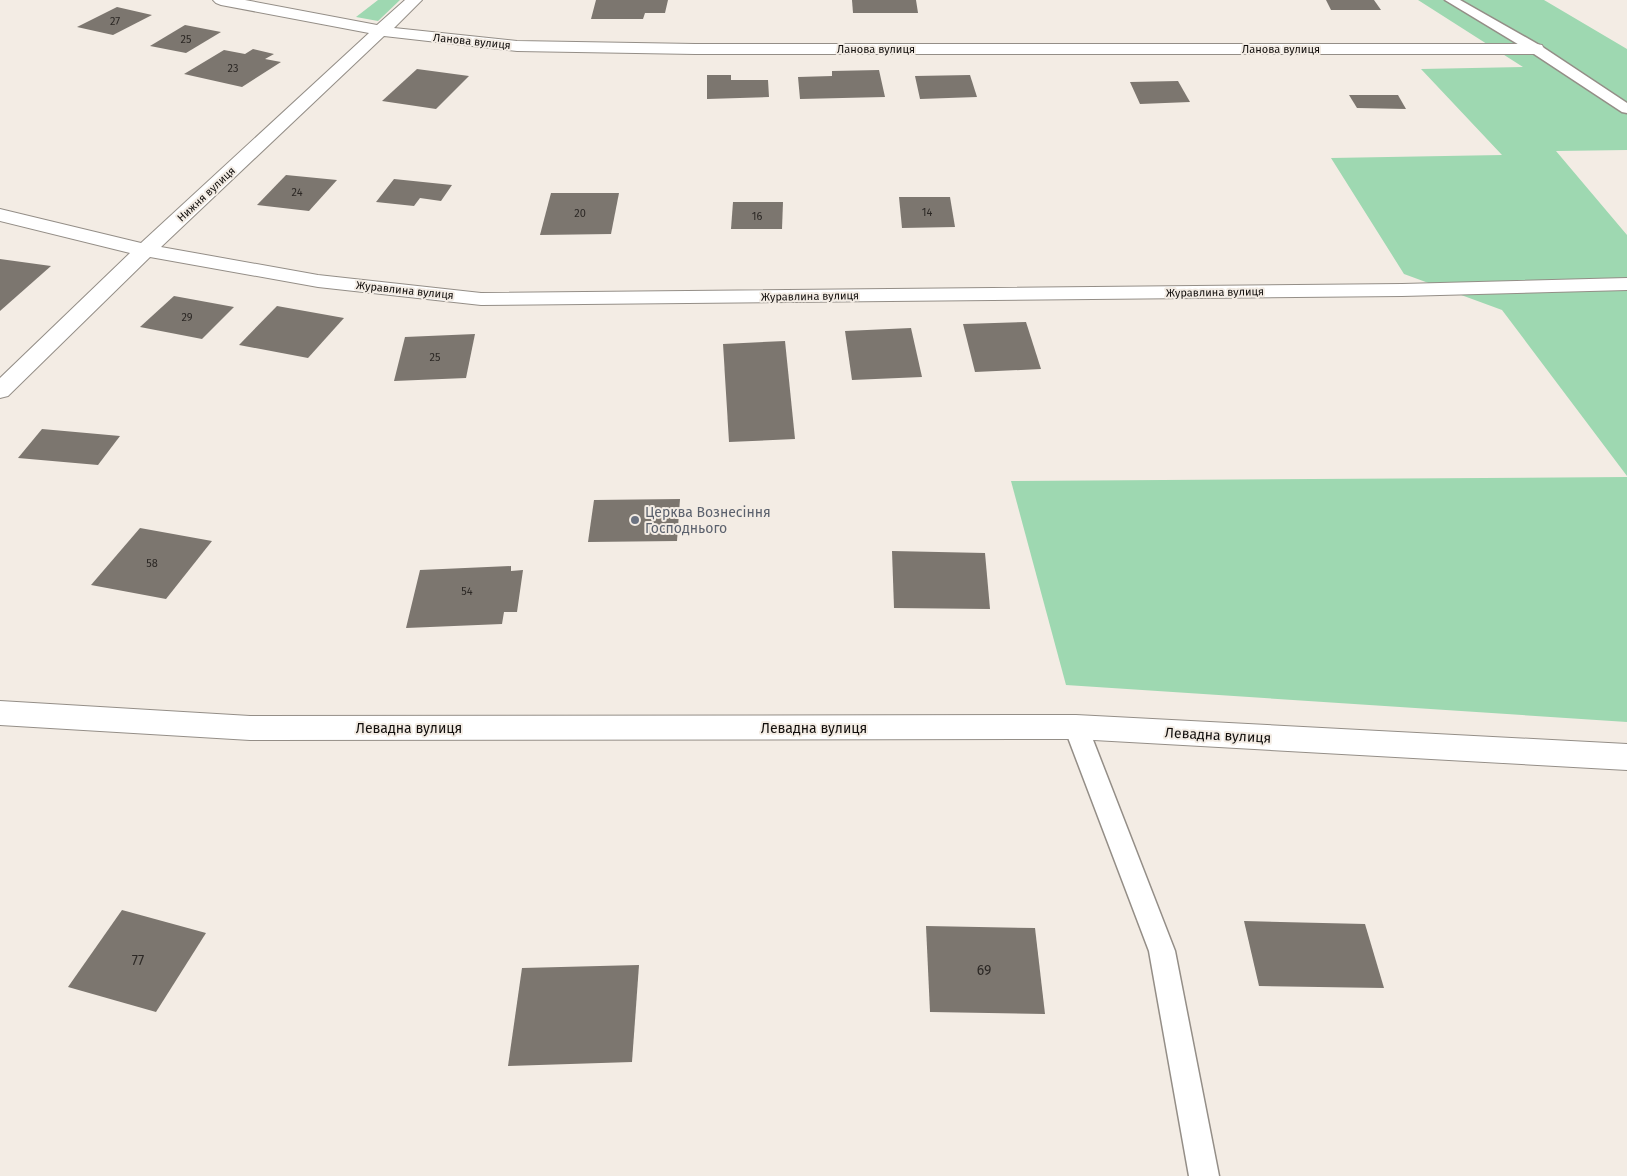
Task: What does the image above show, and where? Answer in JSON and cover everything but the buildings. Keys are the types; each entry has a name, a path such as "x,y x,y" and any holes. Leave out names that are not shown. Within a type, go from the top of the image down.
{"street":[{"name":"Ланова вулиця","path":"221,0 381,31 517,46 695,49 1536,49"},
{"name":"Нижня вулиця","path":"0,390 146,250 414,0"},
{"name":"Журавлина вулиця","path":"0,215 146,250 318,281 481,299 1402,290 1627,284"},
{"name":"Левадна вулиця","path":"0,713 250,728 1076,728 1627,757"}],"lane":[{"path":"1451,0 1536,49 1627,109"},
{"path":"1076,728 1162,951 1204,1176"}],"green space":[{"path":"378,0 400,0 378,21 356,17"},
{"path":"1418,0 1544,0 1627,49 1627,150 1556,151 1627,235 1627,476 1502,310 1404,274 1331,158 1502,155 1421,69 1523,67"},
{"path":"1627,477 1627,722 1066,685 1011,481"}],"place":[{"name":"Церква Вознесіння Господнього","path":"635,520"}]}
